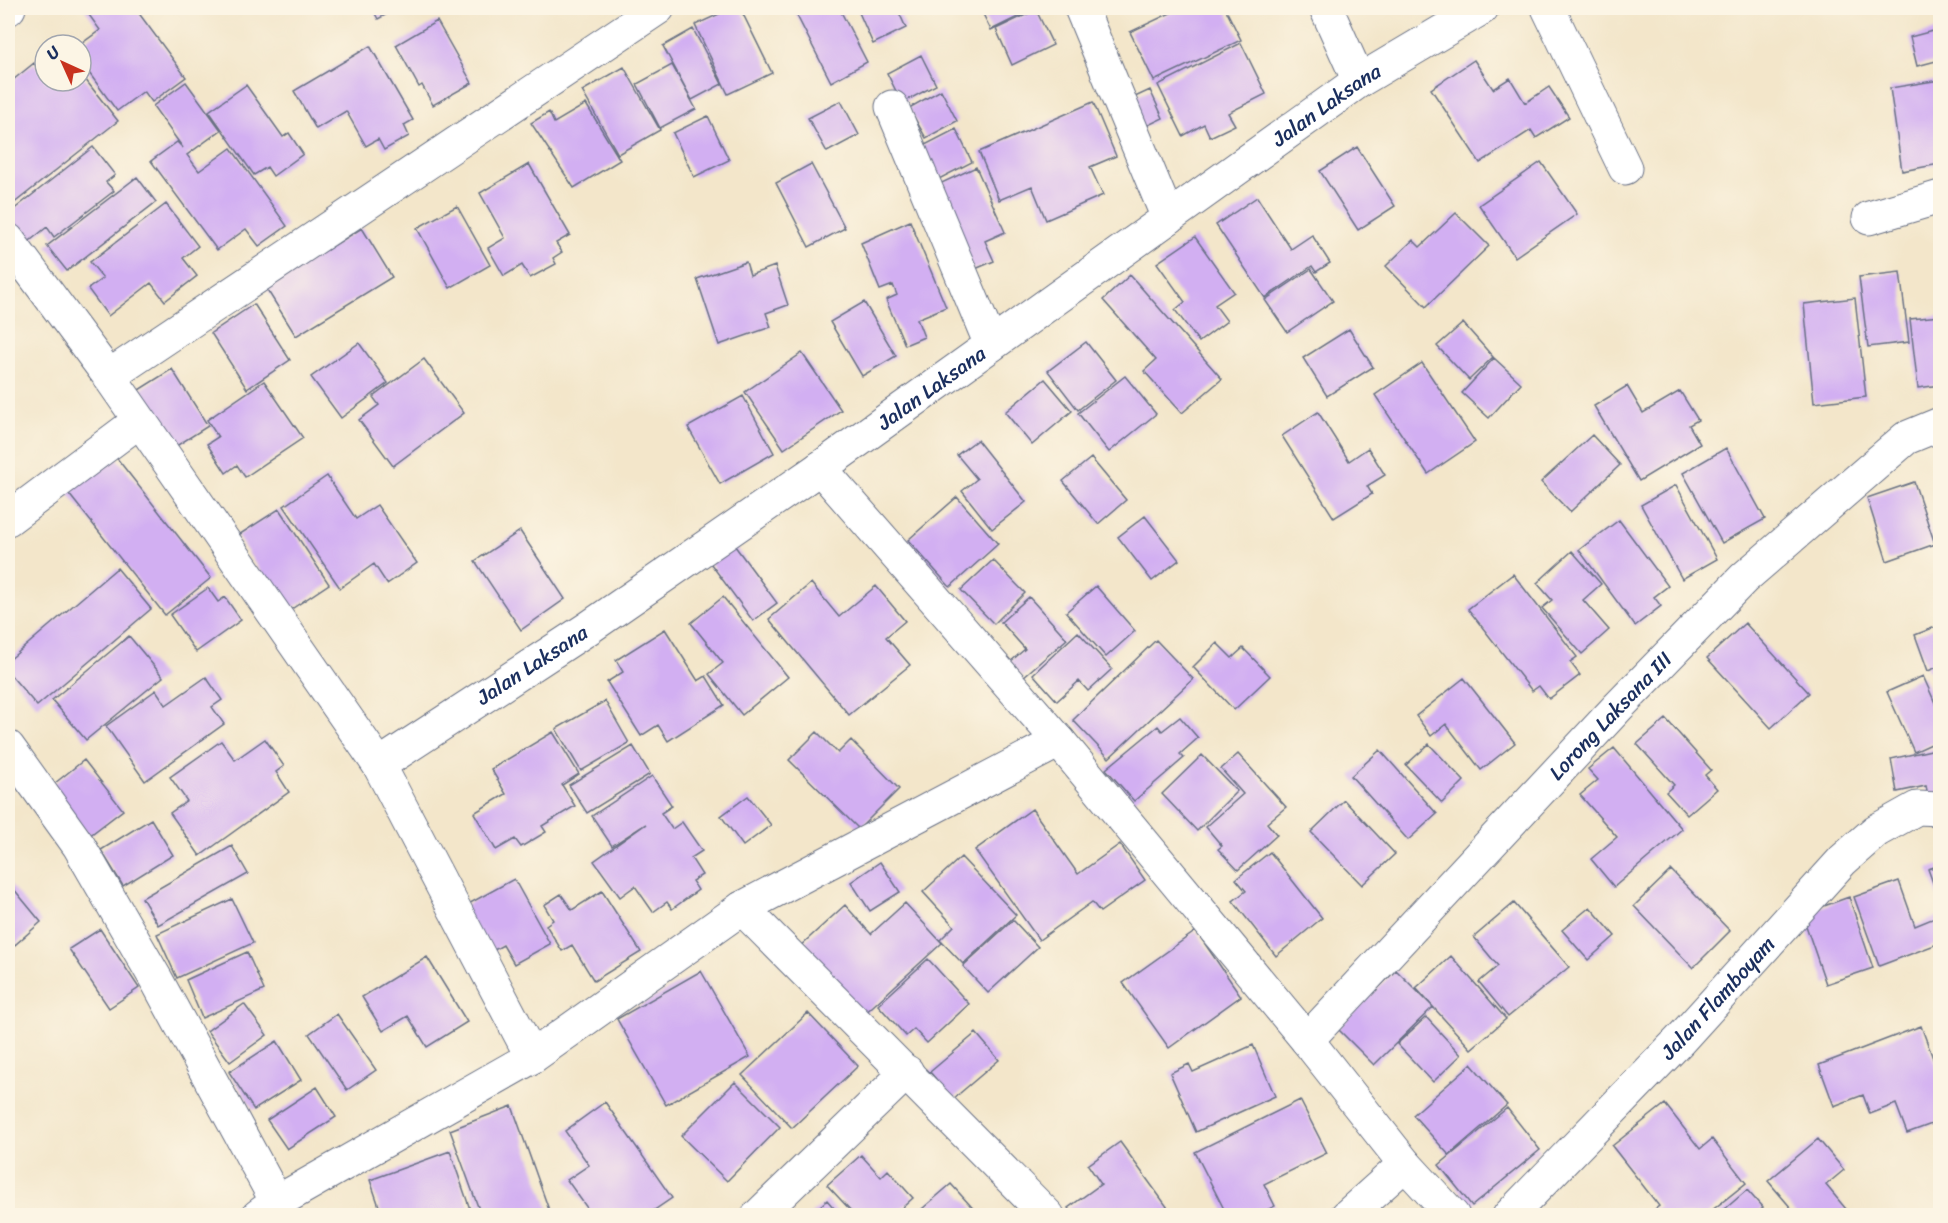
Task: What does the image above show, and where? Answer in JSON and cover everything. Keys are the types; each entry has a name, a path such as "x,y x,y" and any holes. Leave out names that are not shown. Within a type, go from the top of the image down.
{"street":[{"path":"109,376 658,8"},
{"path":"1081,8 1168,218"},
{"path":"1326,8 1359,81"},
{"name":"Jalan Laksana","path":"379,765 587,629 820,468 1359,81 1482,8"},
{"path":"1548,8 1625,168"},
{"path":"892,107 991,345"},
{"path":"1869,218 1941,197"},
{"path":"8,240 109,376 379,765 532,1057"},
{"path":"8,519 139,421"},
{"name":"Lorong Laksana III","path":"1307,1040 1617,707 1744,578 1906,438 1941,424"},
{"path":"820,468 1059,741 1307,1040 1405,1164 1453,1215"},
{"path":"8,747 79,846 151,971 268,1209 532,1057 742,908 1059,741"},
{"name":"Jalan Flamboyam","path":"1509,1215 1680,1040 1843,860 1876,831 1917,808 1941,809"},
{"path":"742,908 1048,1215"},
{"path":"758,1215 907,1072"},
{"path":"1347,1215 1405,1164"}],"building":[{"path":"84,8 135,8 186,77 152,102 144,91 117,111 93,78 93,35 100,30"},
{"path":"372,8 398,8 378,19"},
{"path":"732,8 740,8 772,73 728,94 695,25"},
{"path":"793,8 839,8 867,62 831,82"},
{"path":"857,8 897,8 906,28 873,44"},
{"path":"980,8 1036,8 991,30"},
{"path":"1181,8 1225,8 1241,40 1154,81 1130,32"},
{"path":"1036,10 1053,45 1012,65 996,29"},
{"path":"437,21 472,83 433,105 422,85 419,87 396,45"},
{"path":"693,29 722,84 692,100 663,46"},
{"path":"1940,29 1940,60 1917,66 1910,37"},
{"path":"1241,43 1266,94 1228,113 1235,125 1210,137 1204,124 1183,136 1158,85"},
{"path":"370,46 413,120 404,125 409,136 384,150 378,139 366,146 346,111 316,129 294,91"},
{"path":"921,55 936,85 902,103 887,73"},
{"path":"1474,60 1493,89 1510,78 1525,103 1549,87 1569,117 1536,138 1531,130 1480,163 1431,89"},
{"path":"33,64 33,93 93,93 93,89 118,121 8,208 8,84"},
{"path":"672,65 696,109 660,128 637,84"},
{"path":"624,67 660,130 618,154 582,91"},
{"path":"1940,80 1940,164 1902,171 1890,88"},
{"path":"186,82 221,130 187,155 199,171 231,148 287,226 259,246 246,229 217,250 151,161 177,142 183,148 153,106"},
{"path":"246,85 283,137 289,133 303,154 273,176 267,167 254,175 209,111"},
{"path":"941,90 957,121 926,138 909,108"},
{"path":"1150,90 1163,118 1136,131 1122,103"},
{"path":"841,101 859,135 827,152 808,118"},
{"path":"1093,102 1116,156 1090,167 1103,195 1046,220 1032,186 999,200 979,152"},
{"path":"586,104 620,160 574,188 531,123 549,112 554,123"},
{"path":"708,116 729,160 694,177 673,133"},
{"path":"956,129 972,162 937,180 921,147"},
{"path":"93,147 115,175 106,182 114,191 54,237 47,227 26,244 8,221 8,214"},
{"path":"1357,147 1395,206 1358,230 1320,171"},
{"path":"1541,162 1577,214 1515,257 1479,205"},
{"path":"529,164 570,235 556,243 562,252 553,258 556,264 530,278 522,265 504,276 488,248 505,238 480,193"},
{"path":"811,164 845,228 809,247 776,183"},
{"path":"976,167 1005,232 985,241 994,261 973,270 935,186"},
{"path":"137,177 156,202 67,271 47,246"},
{"path":"1257,197 1291,249 1312,235 1330,263 1316,272 1312,266 1265,298 1216,225"},
{"path":"166,204 198,246 183,258 197,276 165,301 151,283 108,316 88,289 103,278 90,262"},
{"path":"457,206 490,265 450,288 417,228"},
{"path":"1456,213 1489,246 1426,307 1386,266 1413,240 1420,247"},
{"path":"910,221 946,307 917,319 924,337 905,345 886,300 897,295 893,285 880,290 861,243"},
{"path":"362,228 392,277 296,336 266,288"},
{"path":"1195,237 1234,292 1215,305 1227,321 1199,342 1175,310 1185,302 1157,263"},
{"path":"746,262 750,275 775,266 788,305 766,313 771,327 719,345 697,279"},
{"path":"1311,269 1333,301 1287,332 1265,300"},
{"path":"1900,272 1909,342 1868,347 1859,277"},
{"path":"1130,275 1222,379 1182,413 1144,371 1156,360 1103,300"},
{"path":"1855,298 1866,397 1814,403 1804,304"},
{"path":"864,302 896,356 862,376 830,322"},
{"path":"254,304 290,360 247,389 211,333"},
{"path":"1940,316 1940,385 1918,388 1910,319"},
{"path":"1463,323 1493,357 1469,380 1437,346"},
{"path":"1349,329 1373,367 1327,396 1303,358"},
{"path":"1086,342 1116,380 1078,410 1048,371"},
{"path":"359,343 388,383 341,418 311,377"},
{"path":"802,353 841,410 784,449 745,392"},
{"path":"1494,358 1521,383 1489,418 1462,393"},
{"path":"424,359 464,413 393,466 359,420 379,405 373,397"},
{"path":"1422,363 1475,442 1428,474 1375,395"},
{"path":"172,369 208,426 170,450 134,393"},
{"path":"1125,376 1156,414 1109,452 1078,413"},
{"path":"1045,379 1072,411 1032,445 1005,412"},
{"path":"264,381 303,438 245,477 237,465 226,473 207,444 218,437 207,420"},
{"path":"1627,386 1643,413 1680,391 1698,420 1689,425 1700,444 1639,481 1594,406"},
{"path":"743,396 774,453 720,484 688,427"},
{"path":"1318,412 1349,461 1368,448 1385,475 1367,486 1372,494 1334,518 1282,436"},
{"path":"1592,435 1620,465 1570,512 1541,482"},
{"path":"977,440 1026,502 992,529 962,491 977,479 957,455"},
{"path":"1726,448 1765,519 1722,543 1683,473"},
{"path":"112,452 211,578 165,615 65,489"},
{"path":"1091,458 1126,500 1098,524 1063,481"},
{"path":"327,476 356,519 377,505 417,563 387,584 374,564 340,588 284,506"},
{"path":"1914,482 1935,544 1887,561 1867,498"},
{"path":"1676,485 1717,559 1682,579 1641,505"},
{"path":"957,497 998,544 950,587 908,540"},
{"path":"279,509 329,584 287,612 237,536"},
{"path":"1145,516 1179,560 1152,581 1118,537"},
{"path":"1619,520 1668,586 1654,597 1661,606 1635,626 1579,550"},
{"path":"520,531 565,599 521,630 475,561"},
{"path":"729,538 777,603 753,621 705,556"},
{"path":"1572,551 1601,584 1583,600 1609,630 1582,654 1542,608 1552,600 1537,583"},
{"path":"993,560 1025,593 994,624 961,590"},
{"path":"117,568 151,609 37,706 8,672 8,661"},
{"path":"1513,574 1577,657 1570,662 1580,675 1549,699 1539,686 1532,691 1468,609"},
{"path":"811,583 839,617 876,586 905,621 886,637 910,665 849,715 769,619"},
{"path":"1096,586 1135,631 1106,657 1066,612"},
{"path":"208,588 218,602 225,597 241,620 196,652 170,615"},
{"path":"723,597 788,677 742,715 709,674 723,663 691,623"},
{"path":"1029,597 1067,639 1023,677 1010,662 1025,649 1001,622"},
{"path":"1745,623 1809,693 1771,728 1707,658"},
{"path":"1940,625 1940,666 1928,671 1915,635"},
{"path":"665,629 698,681 706,676 724,705 668,741 658,725 641,736 607,682 623,672 616,660"},
{"path":"1078,632 1112,669 1088,691 1079,681 1057,701 1033,674"},
{"path":"129,636 163,677 86,740 52,700"},
{"path":"1156,640 1193,679 1109,758 1073,720"},
{"path":"1217,643 1232,658 1243,648 1270,676 1234,710 1193,667"},
{"path":"1923,676 1940,714 1940,740 1914,752 1887,692"},
{"path":"206,677 222,700 212,707 224,724 145,781 106,726 156,690 166,705"},
{"path":"1464,678 1515,743 1481,770 1446,724 1431,736 1416,716"},
{"path":"605,701 629,743 581,771 556,729"},
{"path":"1180,717 1198,738 1180,754 1184,758 1134,801 1106,769 1158,726 1162,731"},
{"path":"1666,719 1711,770 1705,775 1717,789 1687,815 1666,792 1674,785 1637,744"},
{"path":"553,732 579,774 562,785 575,806 542,826 546,832 521,847 515,839 496,850 474,813 506,794 491,769"},
{"path":"817,732 838,753 851,740 899,789 859,829 789,760"},
{"path":"265,739 284,766 276,772 289,792 200,856 170,813 187,801 170,777 221,741 235,760"},
{"path":"1429,744 1464,781 1442,803 1406,765"},
{"path":"633,746 650,774 587,813 569,785"},
{"path":"1614,748 1682,829 1614,887 1591,859 1617,837 1580,795 1598,780 1588,769"},
{"path":"1940,748 1940,797 1929,800 1926,786 1897,792 1891,759"},
{"path":"1380,750 1437,814 1408,840 1351,776"},
{"path":"1238,754 1286,807 1267,823 1277,835 1238,870 1218,849 1222,846 1206,827 1243,794 1221,769"},
{"path":"1202,755 1237,791 1197,831 1162,794"},
{"path":"84,760 123,810 89,836 50,787"},
{"path":"652,776 672,806 661,813 672,829 682,822 702,851 691,858 702,875 692,881 698,890 672,909 667,902 653,912 635,886 620,897 594,861 646,824 612,846 592,816"},
{"path":"748,796 771,825 743,846 721,816"},
{"path":"1344,800 1395,854 1362,885 1311,832"},
{"path":"1032,809 1078,874 1120,844 1145,880 1100,912 1092,902 1039,940 975,850"},
{"path":"151,819 173,855 123,886 101,850"},
{"path":"232,846 248,874 158,925 142,898"},
{"path":"1270,852 1322,918 1276,956 1233,901 1246,891 1236,879"},
{"path":"961,857 1016,915 963,964 940,940 954,926 923,892"},
{"path":"880,862 900,892 870,911 851,882"},
{"path":"1940,865 1940,902 1928,869"},
{"path":"1671,870 1730,931 1693,968 1634,906"},
{"path":"514,879 550,944 514,964 503,945 487,954 461,908"},
{"path":"1899,881 1915,926 1939,916 1940,943 1879,966 1854,897"},
{"path":"8,882 41,922 8,951"},
{"path":"602,891 641,952 594,981 572,945 562,951 546,925 553,920 544,905 561,894 572,910"},
{"path":"1849,897 1873,968 1826,984 1802,914"},
{"path":"232,899 253,943 177,978 157,934"},
{"path":"905,903 942,943 861,1017 798,948 845,905 871,934"},
{"path":"1514,903 1569,967 1508,1017 1479,982 1498,966 1474,937"},
{"path":"1590,907 1615,936 1588,960 1562,930"},
{"path":"1013,920 1038,947 988,993 963,966"},
{"path":"100,929 139,988 109,1008 69,949"},
{"path":"1196,931 1241,996 1169,1048 1123,983"},
{"path":"247,952 264,990 202,1018 186,980"},
{"path":"1451,956 1506,1019 1471,1049 1416,988"},
{"path":"427,957 467,1022 427,1047 408,1016 383,1031 362,997"},
{"path":"928,959 969,1004 927,1043 914,1029 906,1036 878,1005"},
{"path":"1396,970 1433,1007 1374,1065 1338,1029"},
{"path":"701,971 750,1057 666,1105 617,1019"},
{"path":"244,1004 267,1035 230,1062 207,1031"},
{"path":"808,1013 858,1066 792,1128 742,1075"},
{"path":"337,1014 376,1070 347,1090 309,1034"},
{"path":"1426,1017 1461,1055 1433,1082 1397,1044"},
{"path":"1921,1026 1940,1077 1940,1121 1907,1133 1896,1104 1870,1114 1863,1095 1834,1106 1819,1065"},
{"path":"976,1033 999,1060 953,1099 930,1072"},
{"path":"277,1041 301,1080 254,1110 229,1072"},
{"path":"1253,1045 1275,1096 1196,1132 1170,1073 1189,1064 1193,1072"},
{"path":"1471,1064 1507,1105 1449,1155 1413,1115"},
{"path":"735,1082 780,1127 727,1181 681,1136"},
{"path":"317,1087 336,1117 287,1149 267,1120"},
{"path":"1300,1100 1327,1153 1264,1184 1275,1206 1257,1215 1227,1215 1195,1152"},
{"path":"605,1102 672,1198 647,1215 592,1215 567,1180 589,1165 565,1131"},
{"path":"1665,1104 1700,1149 1712,1139 1746,1183 1706,1215 1647,1215 1659,1206 1612,1146"},
{"path":"512,1106 549,1210 533,1215 481,1215 450,1130"},
{"path":"1507,1108 1540,1150 1472,1206 1439,1165"},
{"path":"1818,1139 1844,1170 1826,1185 1851,1215 1797,1215 1768,1181"},
{"path":"1120,1142 1173,1215 1073,1215 1068,1208 1101,1184 1088,1165"},
{"path":"450,1151 472,1215 382,1215 370,1180"},
{"path":"861,1155 881,1177 888,1170 913,1198 894,1215 855,1215 827,1185"},
{"path":"951,1184 979,1215 915,1215"},
{"path":"1747,1190 1763,1208 1755,1215 1718,1215"},
{"path":"827,1200 840,1215 810,1215"}]}
